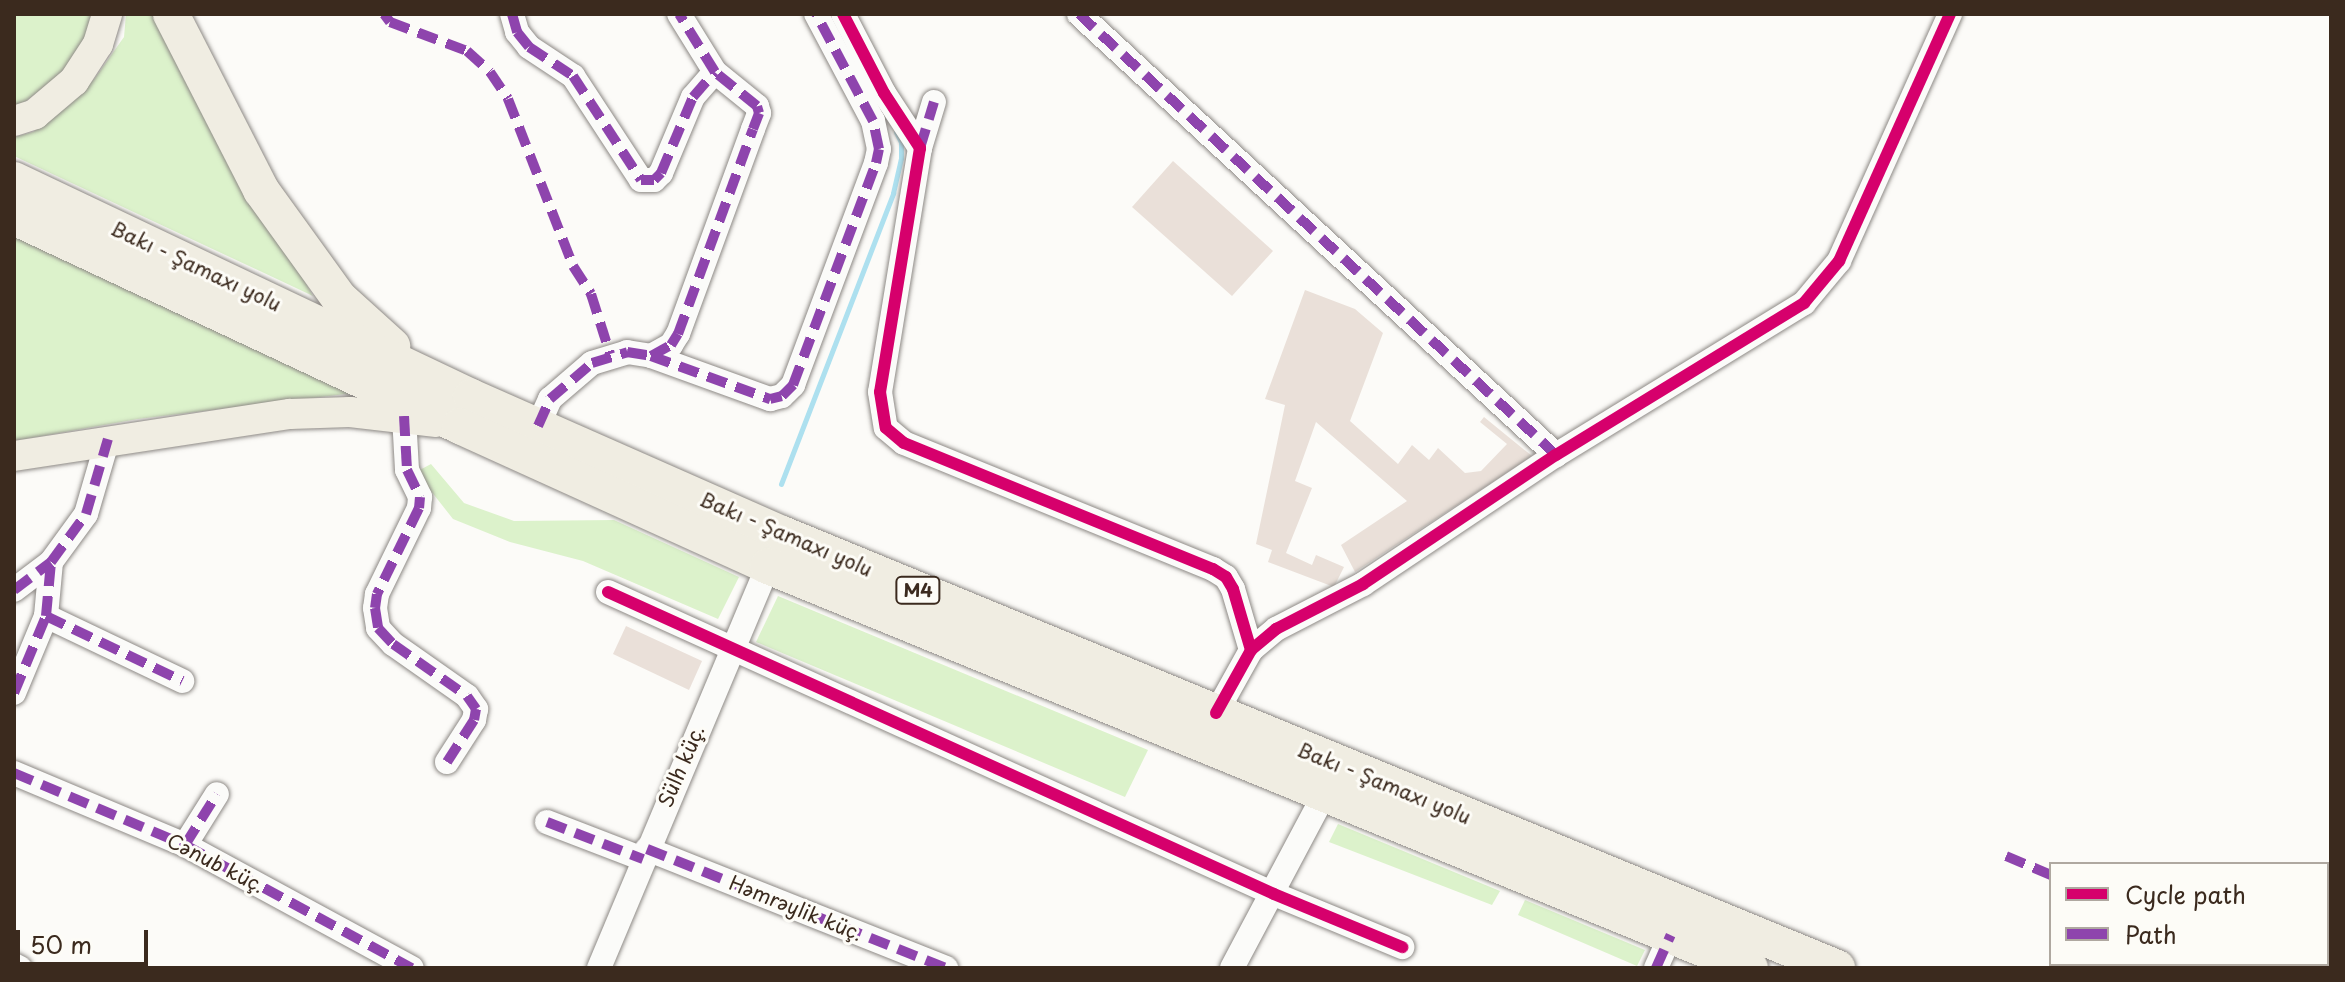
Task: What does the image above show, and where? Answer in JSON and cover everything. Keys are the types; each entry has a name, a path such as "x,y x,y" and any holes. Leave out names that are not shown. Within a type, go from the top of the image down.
{"highway":[{"path":"171,14 261,190 339,298 465,412"},
{"name":"Bakı - Şamaxı yolu","path":"14,180 768,566 1750,968"},
{"name":"Bakı - Şamaxı yolu","path":"14,217 465,412 538,426 782,534 1837,968"}],"main road":[{"path":"14,121 35,114 74,81 98,44 107,14"},
{"path":"14,456 108,439 290,414 350,412 404,416 465,412"}],"street":[{"path":"512,14 517,32 529,47 573,76 641,180 654,180 661,173 693,97 715,72"},
{"path":"651,356 671,345 678,334 759,113 748,95 715,72 679,14"},
{"path":"816,14 883,115 920,148"},
{"path":"538,426 550,399 592,363 627,352 651,356 770,399 782,396 793,385 879,149 883,115 843,14"},
{"path":"1079,14 1556,455"},
{"path":"1216,713 1231,680 1251,650 1301,615 1363,584 1556,455 1781,320 1821,286 1839,261 1950,14"},
{"path":"934,102 920,148 880,392 886,428 904,443 1213,569 1226,577 1233,589 1251,650"},
{"path":"404,416 407,470 420,497 419,508 377,594 375,608 378,628 393,644 467,696 476,709 474,720 447,762"},
{"path":"14,590 51,562 86,514 108,439"},
{"path":"14,693 46,616 51,562"},
{"name":"Sülh küç.","path":"599,968 731,647 768,566"},
{"path":"608,592 1274,894 1402,947"},
{"path":"46,616 182,681"},
{"name":"Cənub küç.","path":"14,773 185,845 412,968"},
{"path":"185,845 217,794"},
{"path":"1232,968 1324,795"},
{"name":"Həmrəylik küç.","path":"547,822 645,854 946,968"},
{"path":"1656,968 1671,935"},
{"path":"14,965 20,968"}],"green space":[{"path":"14,14 93,14 87,40 58,77 26,101 14,106"},
{"path":"126,14 154,14 313,296 14,156 14,137 33,132 68,106 95,78 124,37"},
{"path":"14,236 354,393 138,419 14,441"},
{"path":"431,464 464,503 514,521 614,520 739,577 718,619 583,561 510,542 453,519 416,472"},
{"path":"778,596 1148,750 1125,797 756,642"},
{"path":"1338,824 1500,891 1492,905 1329,842"},
{"path":"1525,900 1645,950 1637,966 1518,915"}],"building":[{"path":"1173,161 1273,251 1232,296 1132,207"},
{"path":"1305,290 1355,309 1383,333 1350,421 1398,464 1412,445 1429,460 1438,448 1465,473 1481,471 1507,444 1480,422 1484,417 1532,456 1355,572 1341,545 1407,501 1316,422 1295,481 1312,488 1286,553 1312,565 1316,555 1344,567 1334,587 1268,562 1272,550 1256,544 1285,405 1265,399"},
{"path":"626,626 702,661 689,690 613,654"}],"waterway":[{"path":"781,484 893,193 901,158 901,142 896,132"}],"marked path":[{"path":"384,14 390,22 467,51 490,72 508,99 573,266 591,294 610,354"},
{"path":"512,14 517,32 529,47 573,76 641,180 654,180 661,173 693,97 715,72"},
{"path":"538,426 550,399 592,363 627,352 651,356 671,345 678,334 759,113 757,106 715,72 679,14"},
{"path":"651,356 770,399 782,396 793,385 879,149 873,121 816,14"},
{"path":"1079,14 1556,455"},
{"path":"920,148 934,102"},
{"path":"404,416 407,470 420,497 419,508 377,594 375,608 378,628 393,644 467,696 476,709 474,720 447,762"},
{"path":"14,693 46,616 51,562 86,514 108,439"},
{"path":"14,590 51,562"},
{"path":"46,616 182,681"},
{"path":"14,773 185,845 412,968"},
{"path":"185,845 217,794"},
{"path":"547,822 643,859"},
{"path":"647,849 946,968"},
{"path":"2006,856 2049,874"},
{"path":"1656,968 1671,935"},
{"path":"14,965 20,968"},
{"path":"2268,966 2272,968"}],"cycle path":[{"path":"843,14 884,93 920,148 880,392 886,428 904,443 1213,569 1226,577 1233,589 1251,650"},
{"path":"1216,713 1251,650 1276,629 1363,584 1556,455 1804,303 1839,261 1950,14"},
{"path":"608,592 1274,894 1402,947"}]}
